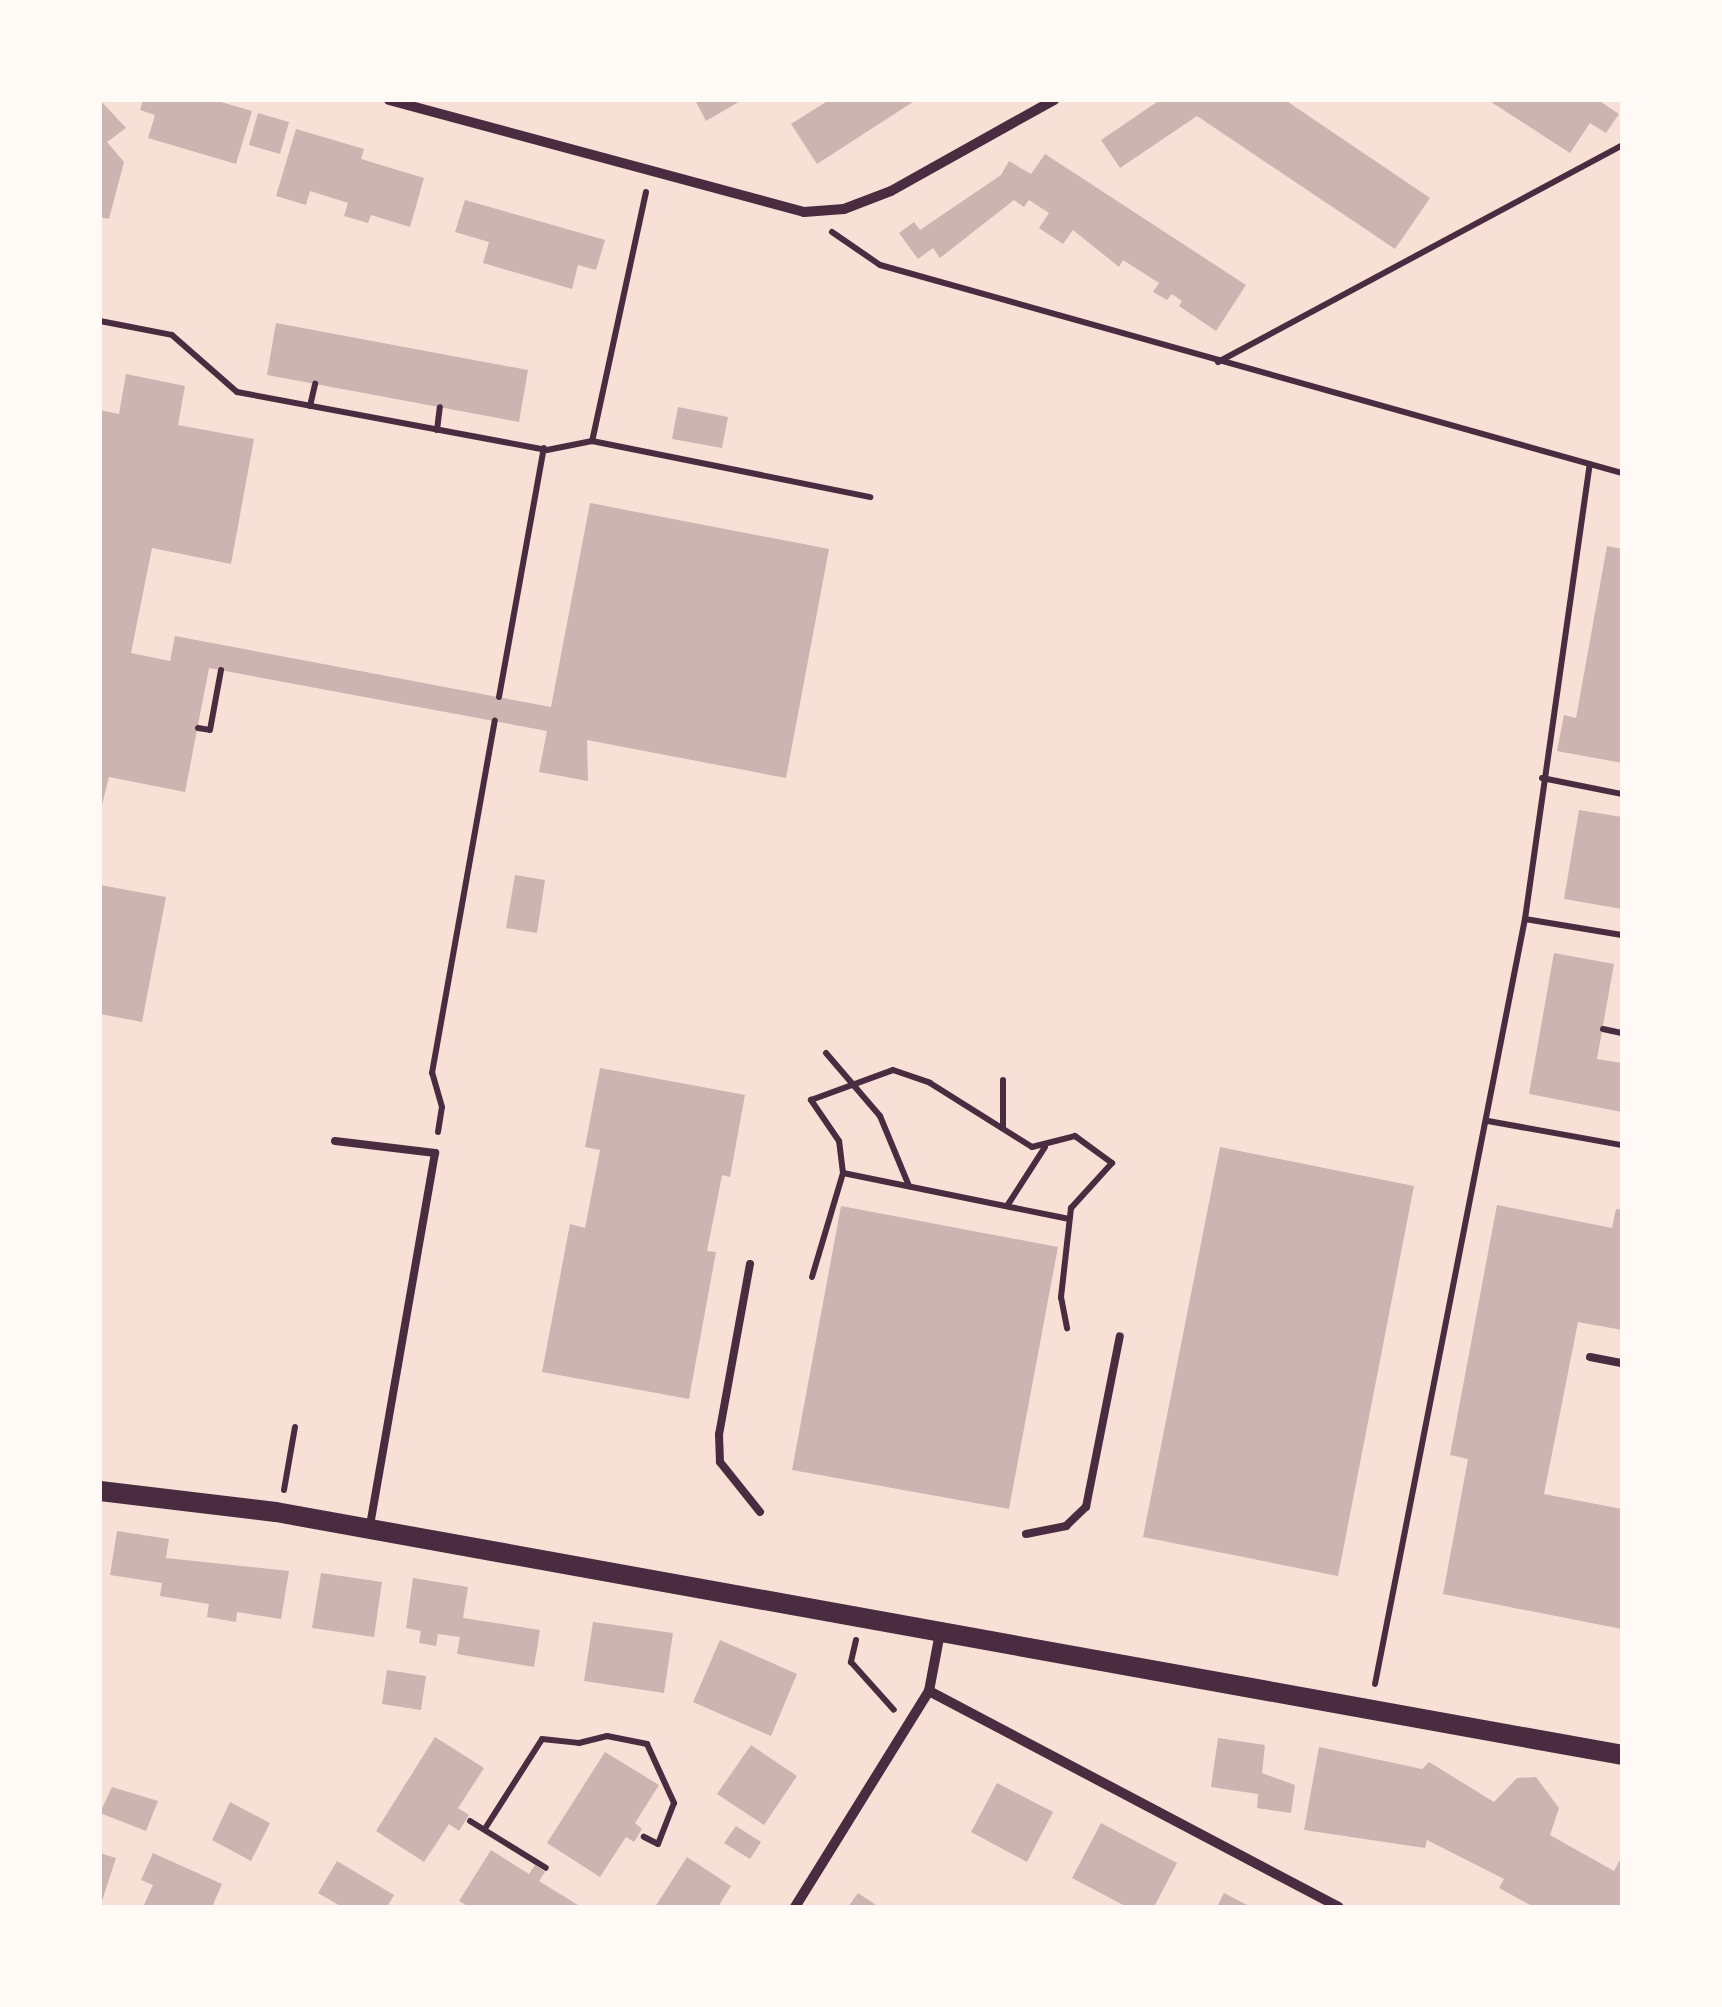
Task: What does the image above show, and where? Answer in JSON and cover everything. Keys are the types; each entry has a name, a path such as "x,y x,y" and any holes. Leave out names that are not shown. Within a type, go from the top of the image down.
{"main road":[{"path":"100,1491 280,1513 1622,1755"}],"street":[{"path":"389,100 804,212 844,210 892,191 1054,100"},
{"path":"795,1907 930,1691 940,1634"},
{"path":"930,1691 1338,1907"}],"lane":[{"path":"335,1141 435,1153 369,1531"},
{"path":"750,1264 719,1434 720,1462 760,1512"},
{"path":"1026,1534 1066,1526 1086,1508 1120,1336"},
{"path":"1590,1357 1622,1363"}],"path":[{"path":"1218,362 1622,145"},
{"path":"592,440 651,171"},
{"path":"804,212 880,265 1622,473"},
{"path":"100,321 172,335 236,392 544,448 592,440 870,497"},
{"path":"310,406 316,384"},
{"path":"438,430 440,407"},
{"path":"499,697 544,448"},
{"path":"1370,1712 1526,920 1542,778 1590,465"},
{"path":"198,728 210,730 221,670"},
{"path":"442,1107 432,1073 495,720"},
{"path":"1542,778 1622,794"},
{"path":"1526,920 1622,935"},
{"path":"1602,1029 1622,1033"},
{"path":"826,1053 856,1086 890,1134 909,1186"},
{"path":"812,1277 843,1173 838,1141 811,1100 893,1070 930,1083 1032,1147 1046,1146"},
{"path":"1003,1080 1003,1128"},
{"path":"1488,1121 1622,1145"},
{"path":"1006,1206 1046,1146 1063,1134 1075,1136 1112,1163 1069,1219 1062,1297 1067,1328"},
{"path":"843,1173 1069,1219"},
{"path":"280,1513 295,1427"},
{"path":"860,1619 851,1662 908,1725"},
{"path":"486,1827 542,1739 579,1743 607,1736 647,1744 674,1803 658,1844 644,1837"},
{"path":"470,1820 546,1868"}],"building":[{"path":"100,100 126,128 107,142 124,162 109,219 100,217"},
{"path":"143,100 214,100 252,111 236,164 148,138 155,115 140,110"},
{"path":"695,100 742,100 706,121"},
{"path":"829,100 916,100 817,164 791,124"},
{"path":"1160,100 1285,100 1430,198 1395,249 1197,116 1120,168 1101,140"},
{"path":"1488,100 1598,100 1619,114 1606,133 1590,123 1570,153"},
{"path":"258,113 289,122 280,154 249,145"},
{"path":"296,129 364,149 361,159 424,178 410,227 371,215 368,223 344,216 348,203 310,191 306,205 276,196"},
{"path":"1045,154 1246,285 1216,331 1179,306 1182,301 1172,294 1167,300 1153,292 1159,283 1123,260 1119,267 1073,230 1063,244 1039,228 1049,213 1029,200 1024,207 1014,200 940,258 933,248 918,259 899,233 914,222 920,230 1001,175 1009,161 1031,174"},
{"path":"465,200 605,240 596,270 578,265 572,289 483,263 489,242 455,232"},
{"path":"276,323 528,370 519,422 267,375"},
{"path":"126,374 185,386 178,425 254,439 231,564 152,548 131,653 170,661 175,636 551,707 590,503 829,549 786,778 587,740 588,781 539,772 547,731 209,668 185,792 109,777 100,813 100,410 119,414"},
{"path":"678,407 728,417 722,448 672,439"},
{"path":"1607,546 1622,549 1622,763 1557,751 1564,715 1576,718"},
{"path":"1579,810 1622,817 1622,909 1564,899"},
{"path":"515,875 545,880 537,933 506,928"},
{"path":"100,885 166,897 142,1022 100,1014"},
{"path":"1554,953 1614,964 1597,1059 1622,1063 1622,1112 1529,1094"},
{"path":"600,1068 745,1095 730,1177 722,1175 707,1251 716,1252 689,1399 542,1372 570,1224 585,1228 600,1150 585,1147"},
{"path":"1220,1147 1414,1186 1338,1576 1143,1537"},
{"path":"1497,1205 1612,1228 1616,1209 1622,1210 1622,1330 1578,1322 1544,1494 1622,1509 1622,1629 1443,1594 1468,1459 1450,1455"},
{"path":"841,1206 1058,1247 1009,1509 792,1470"},
{"path":"117,1531 169,1539 166,1558 289,1571 281,1619 237,1612 236,1622 207,1617 209,1604 160,1596 162,1583 110,1575"},
{"path":"321,1573 382,1582 374,1637 312,1628"},
{"path":"413,1578 468,1587 463,1618 540,1630 534,1667 457,1654 460,1637 438,1634 436,1646 419,1643 421,1631 406,1628"},
{"path":"593,1622 673,1633 664,1693 584,1681"},
{"path":"720,1640 797,1674 771,1736 693,1702"},
{"path":"387,1670 426,1676 421,1710 382,1704"},
{"path":"435,1737 484,1768 458,1808 469,1815 459,1831 449,1824 424,1862 376,1831"},
{"path":"1218,1738 1265,1745 1262,1773 1295,1785 1291,1813 1257,1808 1258,1794 1211,1787"},
{"path":"751,1745 797,1776 764,1825 717,1794"},
{"path":"1319,1747 1422,1769 1429,1762 1494,1802 1517,1778 1536,1777 1559,1808 1550,1835 1614,1871 1622,1856 1622,1907 1534,1907 1499,1888 1504,1879 1427,1840 1425,1848 1304,1830"},
{"path":"605,1752 659,1785 635,1823 642,1829 634,1842 626,1837 600,1877 547,1843"},
{"path":"997,1783 1053,1812 1027,1862 971,1832"},
{"path":"112,1787 158,1801 146,1831 100,1813"},
{"path":"230,1802 270,1823 251,1861 212,1840"},
{"path":"1101,1823 1177,1863 1154,1907 1127,1907 1072,1878"},
{"path":"736,1826 761,1842 750,1859 724,1843"},
{"path":"491,1850 529,1874 535,1865 545,1872 539,1881 581,1907 469,1907 459,1901"},
{"path":"100,1853 116,1858 101,1904 100,1904"},
{"path":"153,1853 222,1884 212,1907 143,1907 153,1885 141,1880"},
{"path":"687,1857 731,1886 718,1907 655,1907"},
{"path":"337,1861 394,1895 387,1907 342,1907 318,1893"},
{"path":"858,1893 879,1907 848,1907"},
{"path":"1224,1893 1251,1907 1217,1907"}]}
